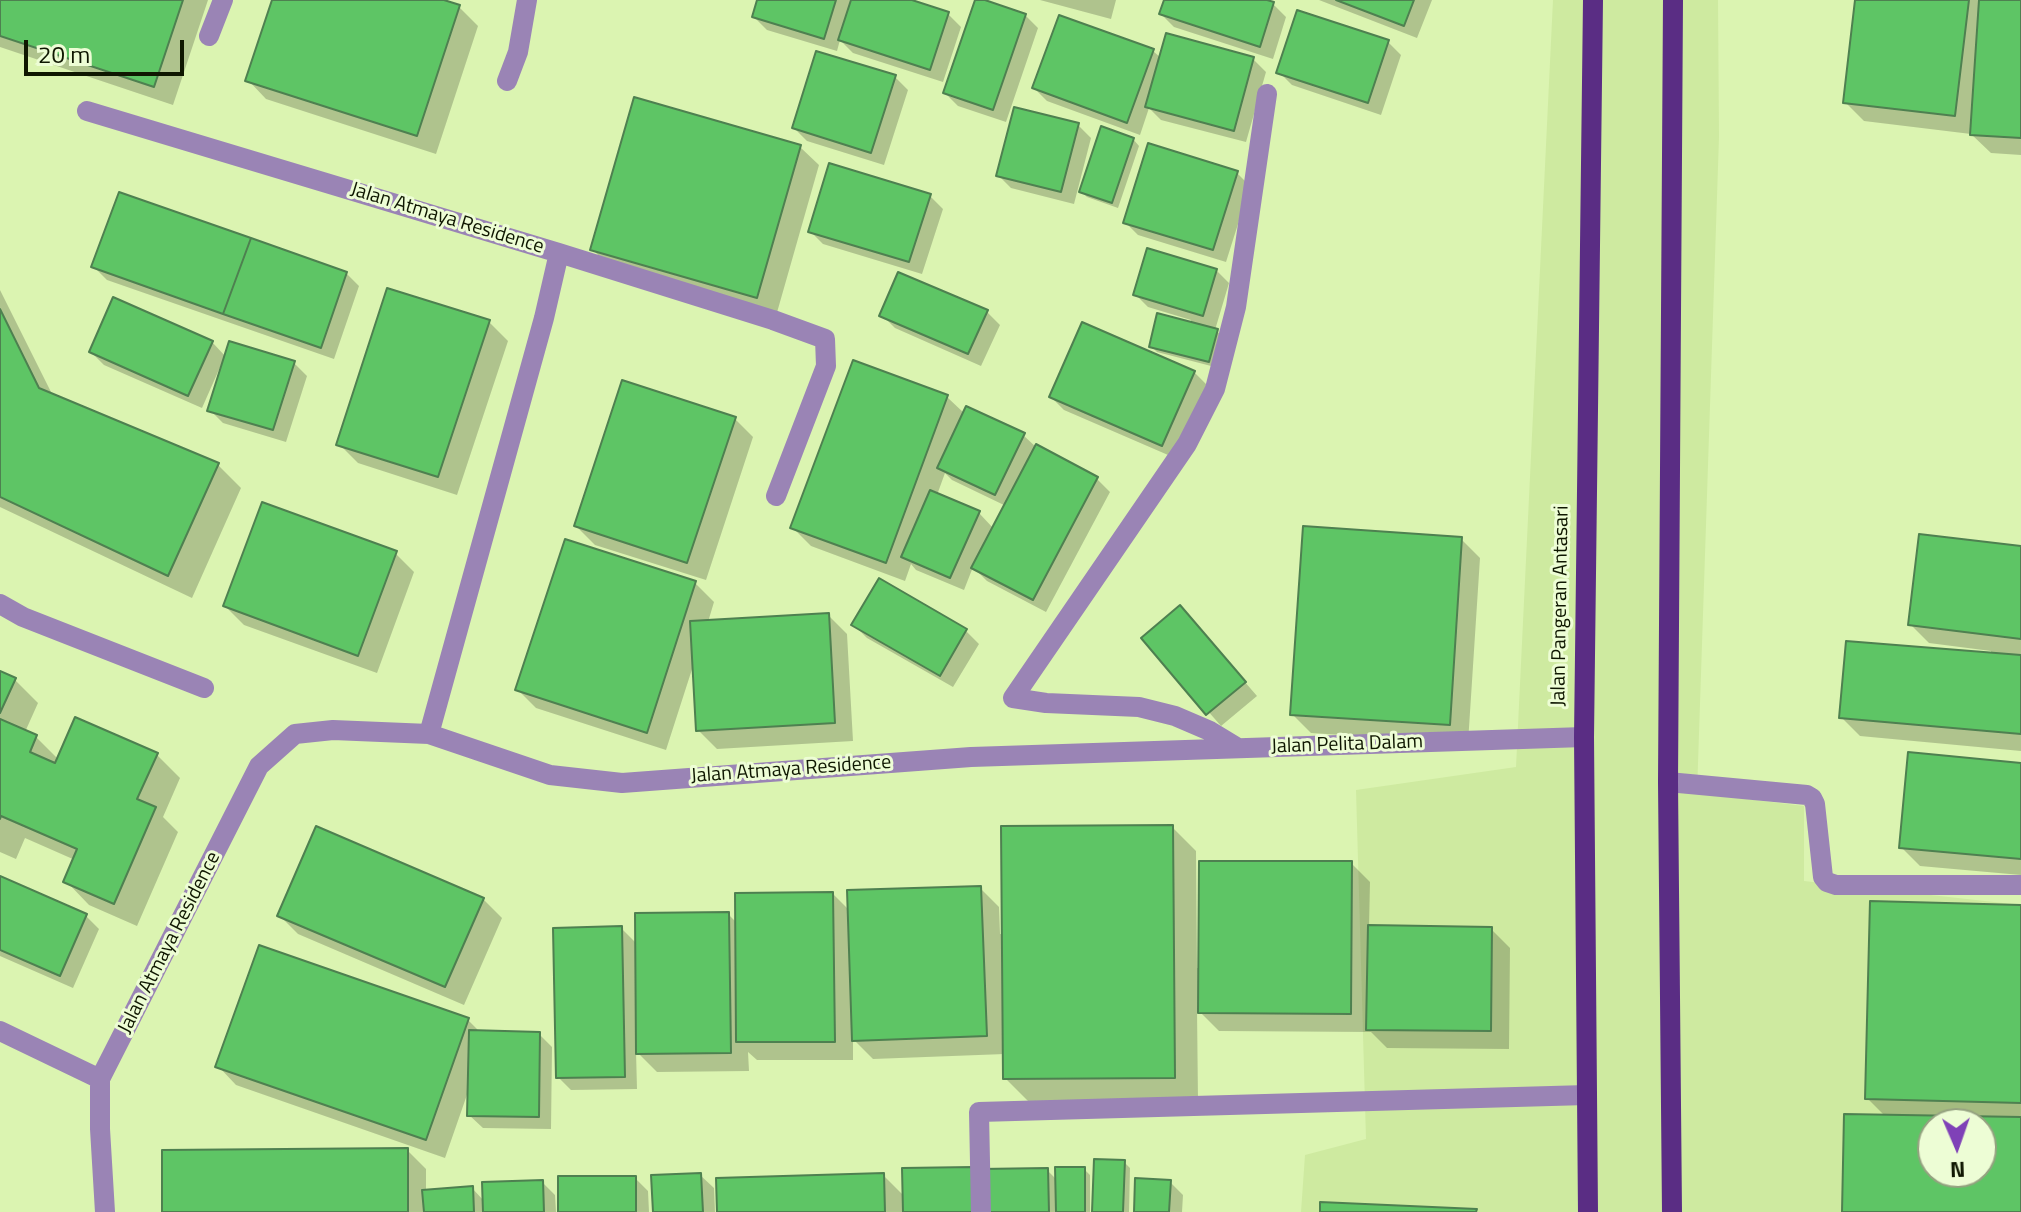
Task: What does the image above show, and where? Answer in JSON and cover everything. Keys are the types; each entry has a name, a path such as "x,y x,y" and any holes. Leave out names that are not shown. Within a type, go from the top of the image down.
{"main road":[{"name":"Jalan Pangeran Antasari","path":"1588,1212 1584,737 1593,0"},
{"path":"1672,1212 1668,782 1673,0"}],"street":[{"path":"209,36 223,0"},
{"path":"507,81 518,52 527,0"},
{"path":"1238,748 1210,731 1175,716 1139,707 1046,703 1013,698 1187,444 1215,389 1236,307 1267,94"},
{"name":"Jalan Atmaya Residence","path":"87,111 559,253 544,318 429,734"},
{"path":"559,253 825,339 826,366 776,496"},
{"path":"0,604 23,617 204,688"},
{"name":"Jalan Atmaya Residence","path":"105,1212 100,1079 259,766 295,734 333,730 429,734 550,775 622,783 971,757 1111,752"},
{"name":"Jalan Pelita Dalam","path":"1111,752 1584,737"},
{"path":"1668,782 1807,795 1812,798 1823,877 1836,885 2021,885"},
{"path":"0,1031 100,1079"},
{"path":"981,1212 979,1112 1587,1095"}],"shaded area":[{"path":"1553,0 1718,0 1719,137 1697,793 1804,806 1804,881 2021,905 2021,1212 1301,1212 1305,1155 1366,1139 1356,790 1516,767"}],"building":[{"path":"0,0 183,0 154,87 0,36"},
{"path":"272,0 444,0 460,5 417,136 245,81"},
{"path":"757,0 836,0 824,39 752,17"},
{"path":"851,0 912,0 949,12 930,70 838,40"},
{"path":"975,0 985,0 1026,14 993,110 943,93"},
{"path":"1164,0 1274,2 1260,47 1159,14"},
{"path":"1336,0 1414,0 1404,26"},
{"path":"1855,0 1969,0 1955,116 1843,103"},
{"path":"1979,0 2021,0 2021,138 1970,135"},
{"path":"1297,10 1389,40 1368,103 1276,73"},
{"path":"1059,15 1154,49 1127,123 1032,88"},
{"path":"1166,33 1254,57 1234,131 1145,107"},
{"path":"816,51 896,75 871,153 792,128"},
{"path":"634,97 801,145 757,298 590,250"},
{"path":"1014,107 1079,123 1061,192 996,176"},
{"path":"1101,126 1134,138 1112,203 1079,192"},
{"path":"1148,143 1238,171 1213,250 1123,223"},
{"path":"829,163 931,194 909,262 808,232"},
{"path":"119,192 251,238 223,314 91,267"},
{"path":"251,238 347,272 321,348 223,314"},
{"path":"1147,248 1217,269 1203,316 1133,295"},
{"path":"898,272 988,310 968,354 879,316"},
{"path":"387,288 490,320 438,477 336,445"},
{"path":"113,297 213,341 188,396 89,352"},
{"path":"0,309 39,388 219,463 168,576 0,497"},
{"path":"1157,313 1218,329 1209,362 1149,347"},
{"path":"1082,322 1195,371 1162,446 1049,397"},
{"path":"229,341 295,361 273,430 207,411"},
{"path":"853,360 948,395 886,563 790,528"},
{"path":"622,380 736,417 687,563 574,526"},
{"path":"966,406 1025,433 995,495 937,468"},
{"path":"1036,444 1098,477 1033,600 971,568"},
{"path":"930,490 980,511 950,578 901,557"},
{"path":"262,502 397,551 358,656 223,606"},
{"path":"1303,526 1462,537 1450,725 1290,715"},
{"path":"1919,534 2021,546 2021,639 1908,625"},
{"path":"565,539 696,581 647,733 515,690"},
{"path":"879,578 967,629 940,676 851,625"},
{"path":"1180,605 1246,682 1206,715 1141,638"},
{"path":"829,613 835,723 696,731 690,621"},
{"path":"1846,641 2021,655 2021,734 1839,718"},
{"path":"0,671 16,678 0,713"},
{"path":"75,717 158,753 137,799 156,807 114,904 63,882 77,849 1,816 0,819 0,719 37,735 30,752 55,763"},
{"path":"1908,752 2021,763 2021,859 1899,848"},
{"path":"1173,825 1175,1078 1003,1079 1001,826"},
{"path":"316,826 484,898 445,987 277,916"},
{"path":"1199,861 1352,861 1351,1014 1198,1013"},
{"path":"0,876 87,914 60,976 0,950"},
{"path":"981,886 987,1036 852,1041 847,890"},
{"path":"833,892 835,1042 736,1042 735,893"},
{"path":"1870,901 2021,905 2021,1103 1865,1099"},
{"path":"729,912 731,1053 636,1054 635,913"},
{"path":"1368,925 1492,927 1491,1031 1366,1030"},
{"path":"622,926 625,1077 556,1078 553,928"},
{"path":"259,945 469,1018 426,1140 215,1067"},
{"path":"469,1030 540,1032 539,1117 467,1116"},
{"path":"1844,1114 1917,1115 1917,1188 1997,1188 1997,1117 2021,1117 2021,1212 1842,1212"},
{"path":"408,1148 408,1212 162,1212 162,1150"},
{"path":"1094,1159 1125,1160 1123,1212 1092,1212"},
{"path":"973,1167 973,1212 903,1212 902,1168"},
{"path":"1055,1167 1085,1167 1085,1212 1056,1212"},
{"path":"1048,1168 1049,1212 981,1212 980,1169"},
{"path":"701,1173 703,1212 653,1212 651,1175"},
{"path":"884,1173 885,1212 717,1212 716,1178"},
{"path":"558,1176 636,1176 636,1212 558,1212"},
{"path":"1135,1178 1171,1180 1169,1212 1134,1212"},
{"path":"543,1180 544,1212 483,1212 482,1182"},
{"path":"473,1186 474,1212 424,1212 422,1190"},
{"path":"1320,1202 1477,1209 1476,1212 1320,1212"}]}
